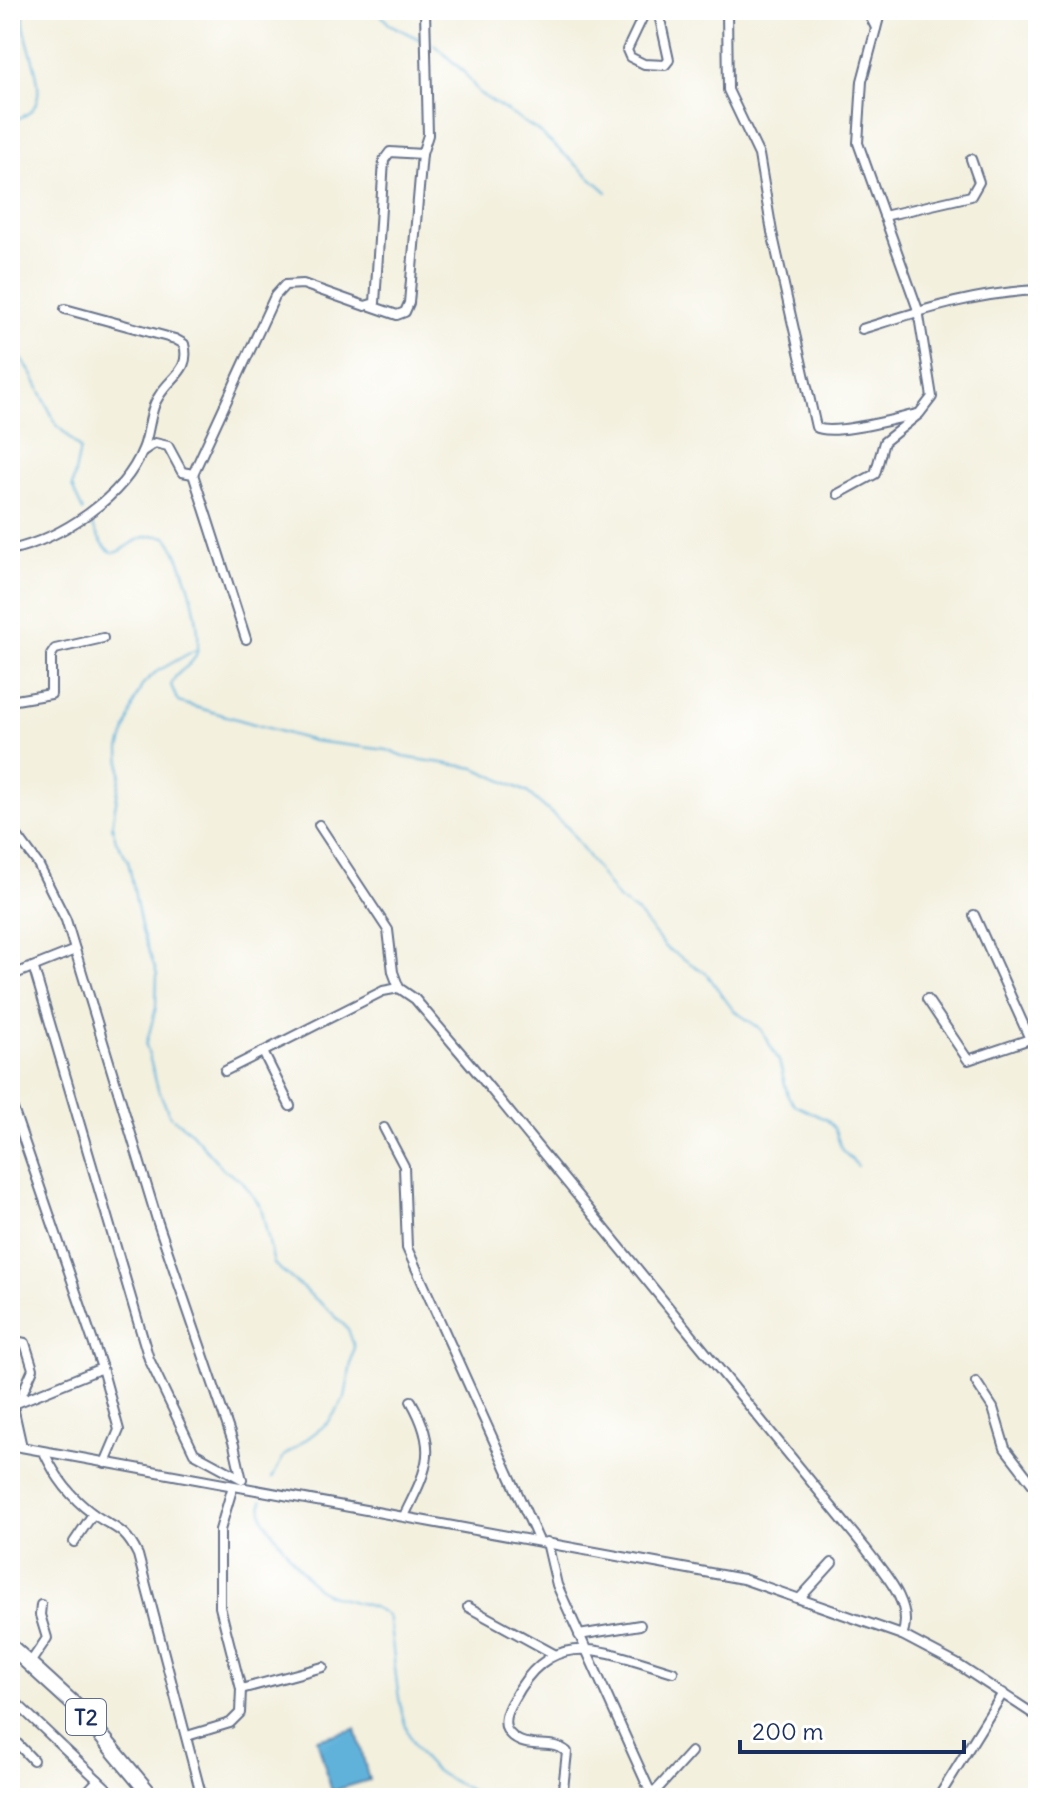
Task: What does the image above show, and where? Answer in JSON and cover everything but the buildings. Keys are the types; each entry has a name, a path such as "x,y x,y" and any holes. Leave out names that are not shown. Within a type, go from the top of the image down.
{"highway":[{"name":"T2","path":"10,1646 79,1709 152,1798"}],"street":[{"path":"246,639 193,474 280,289 285,285 303,284 349,303 371,306 397,315 405,312 409,303 422,154 428,135 425,10"},
{"path":"646,10 627,50 630,57 650,66 665,65 669,60 658,10"},
{"path":"727,10 728,90 759,155 772,232 816,427 822,431 846,428 919,414"},
{"path":"867,10 876,29"},
{"path":"838,494 875,474 884,442 919,414 931,400 932,385 918,310 861,155 857,131 862,81 881,10"},
{"path":"371,306 377,296 379,209 384,160 390,152 422,154"},
{"path":"884,216 971,196 979,182 971,159"},
{"path":"862,329 918,310 990,293 1038,290"},
{"path":"10,550 58,533 114,495 143,451 157,397 180,375 184,365 184,344 65,309"},
{"path":"143,451 155,443 168,446 182,472 193,474"},
{"path":"10,701 51,694 51,655 55,649 103,638"},
{"path":"319,825 388,930 393,972 399,988 415,999 471,1065 866,1549 901,1602 906,1621 902,1635"},
{"path":"10,826 50,886 75,950 158,1223 234,1445 241,1476 220,1530 220,1607 241,1689 238,1717 187,1736"},
{"path":"927,999 968,1060 1034,1037 974,915"},
{"path":"10,976 34,969 75,950"},
{"path":"34,969 106,1224 132,1292 149,1359 194,1453 241,1476"},
{"path":"225,1071 383,991 399,988"},
{"path":"263,1052 290,1106"},
{"path":"10,1100 102,1368 119,1430 105,1463"},
{"path":"384,1128 404,1166 407,1248 543,1541 557,1585 652,1796 691,1752"},
{"path":"10,1340 25,1343 33,1369 17,1402"},
{"path":"17,1402 102,1368"},
{"path":"976,1382 993,1408 1005,1448 1038,1491"},
{"path":"10,1393 17,1402 22,1447"},
{"path":"404,1516 426,1470 429,1451 422,1420 411,1401"},
{"path":"10,1445 743,1579 902,1635 1003,1693 1038,1717"},
{"path":"44,1452 64,1486 93,1514 128,1535 138,1555 202,1798"},
{"path":"74,1542 93,1514"},
{"path":"801,1597 832,1563"},
{"path":"30,1663 47,1638 40,1615 41,1605"},
{"path":"468,1607 554,1654"},
{"path":"579,1635 640,1625"},
{"path":"562,1798 567,1752 558,1746 534,1746 518,1741 508,1733 505,1725 508,1711 518,1691 554,1654 585,1647 673,1672"},
{"path":"241,1689 323,1667"},
{"path":"938,1798 1003,1693"},
{"path":"10,1697 117,1798"},
{"path":"10,1736 33,1760"},
{"path":"81,1798 98,1780"}],"water":[{"path":"356,1729 369,1780 332,1791 317,1739"}],"waterway":[{"path":"10,120 27,114 36,104 38,90 24,24 24,10"},
{"path":"80,10 86,10"},
{"path":"377,10 389,24 421,40"},
{"path":"433,44 463,71 480,94 538,131 607,192"},
{"path":"10,342 31,372 56,424 80,449 72,487 83,511"},
{"path":"90,520 108,550 122,550 139,539 151,536 166,537 173,546 186,576 198,632 195,657 171,685 178,702 313,741 387,750 409,758 475,768 527,792 569,829 618,899 637,912 665,947 707,974 733,1010 761,1029 779,1061 788,1096 795,1105 827,1120 834,1128 842,1150 858,1166"},
{"path":"195,650 156,672 143,684 135,700 120,749 121,773 112,825 116,841 128,860 142,931 157,974 156,1008 146,1045 158,1089 170,1116 189,1130 224,1170 242,1181 261,1207 274,1264 348,1329 354,1346 345,1398 328,1423 284,1456 272,1478"},
{"path":"262,1500 264,1519 318,1589 372,1607 388,1616 399,1698 411,1738 421,1756 436,1771 484,1798"}]}
